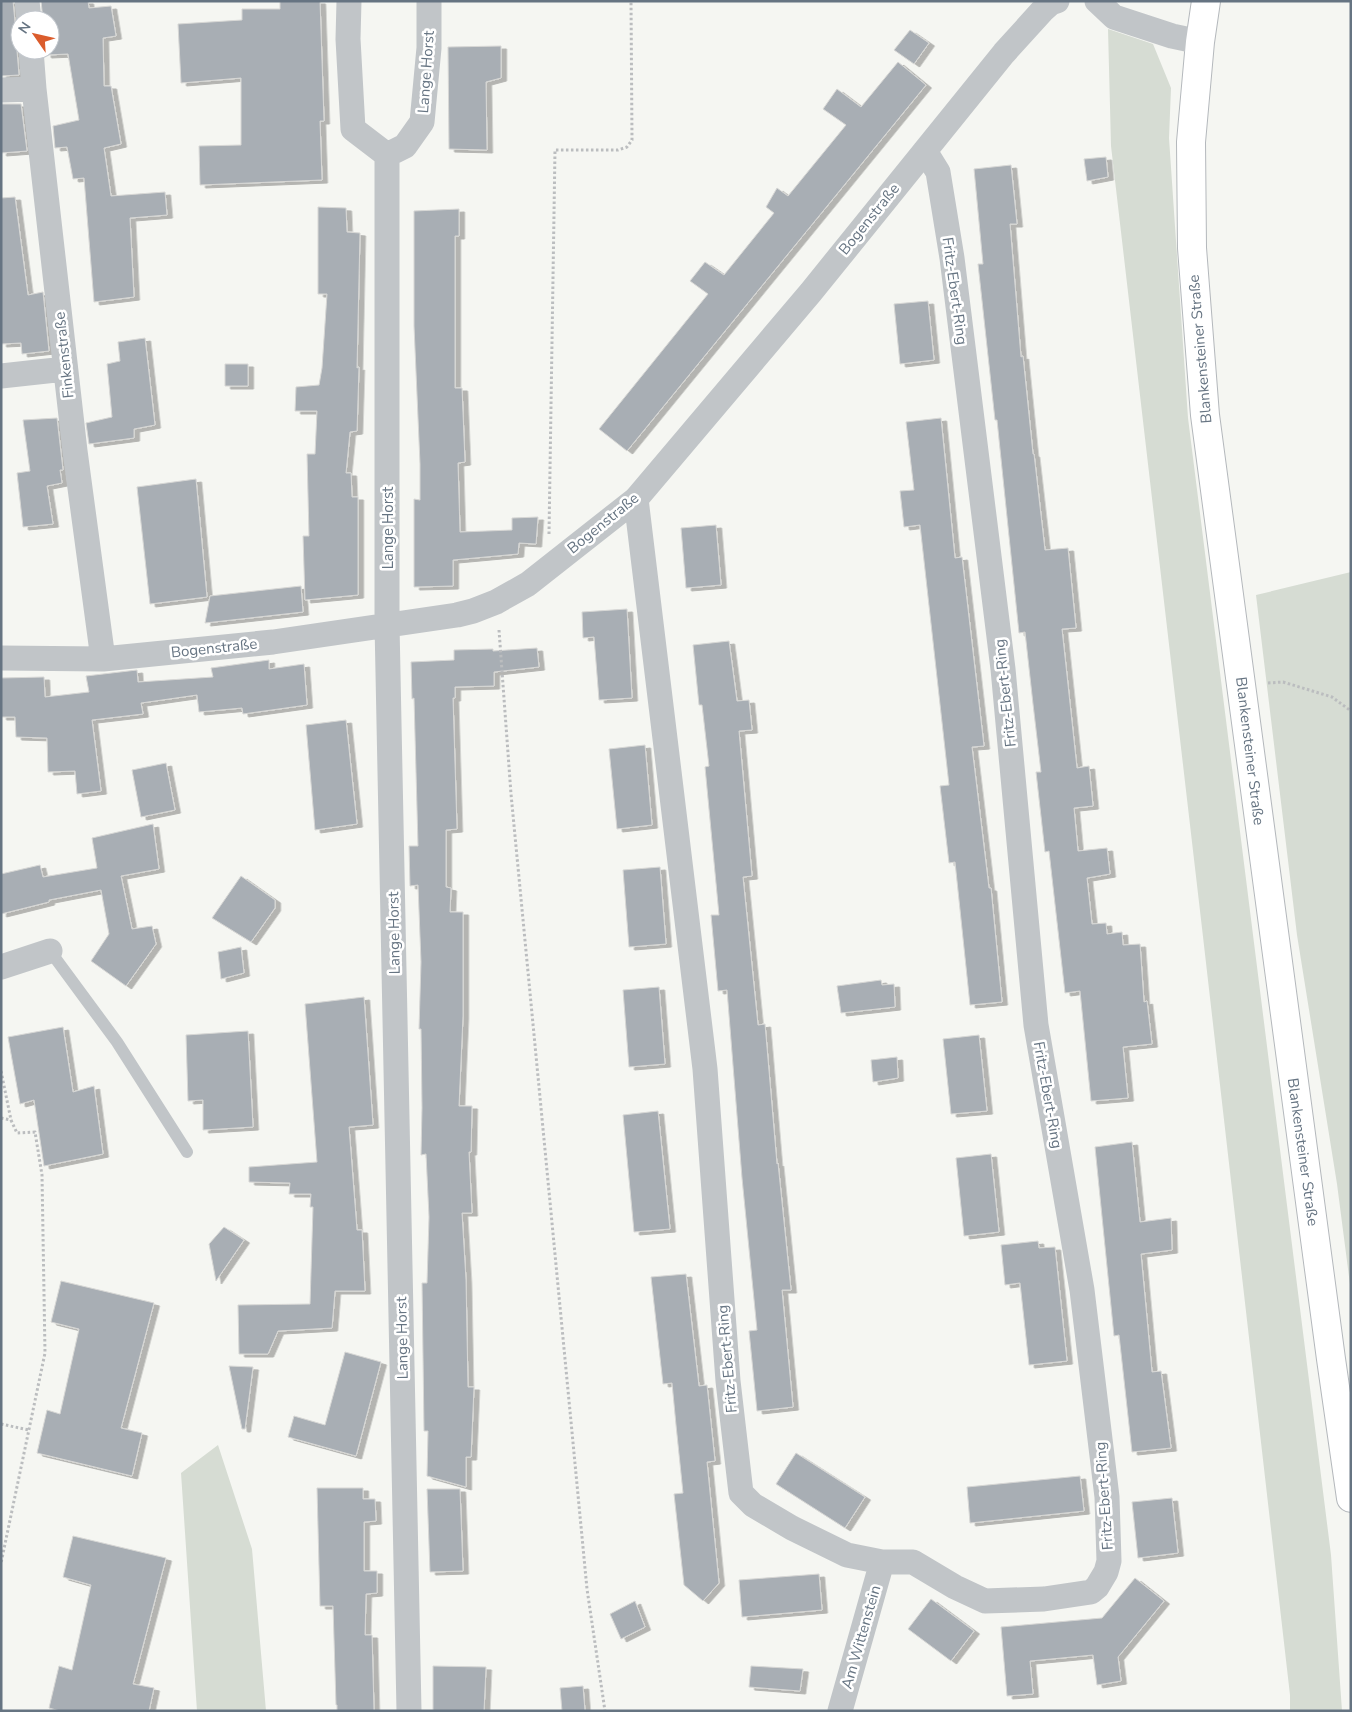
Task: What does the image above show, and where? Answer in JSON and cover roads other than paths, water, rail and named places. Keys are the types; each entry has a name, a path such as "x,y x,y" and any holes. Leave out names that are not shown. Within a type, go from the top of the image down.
{"main road":[{"name":"Blankensteiner Straße","path":"1206,1 1200,42 1191,142 1192,248 1205,415 1329,1349 1351,1498"}],"street":[{"path":"349,1 348,39 354,129 387,155"},
{"name":"Lange Horst","path":"409,1711 387,624 387,155 405,146 422,122 429,48 429,1"},
{"name":"Bogenstraße","path":"1,658 103,659 273,642 457,615 496,602 528,584 636,499 811,292 1004,53 1042,11 1056,1"},
{"path":"1097,1 1114,17 1172,36 1200,42"},
{"name":"Finkenstraße","path":"32,60 65,369 103,659"},
{"path":"1,90 34,89"},
{"name":"Fritz-Ebert-Ring","path":"636,499 705,1069 728,1381 741,1493 753,1505 800,1532 847,1555 882,1562 913,1562 979,1599 986,1601 1003,1602 1044,1599 1091,1592 1097,1588 1106,1572 1109,1551 1107,1497 1082,1290 1036,1025 1003,669 952,258 938,172 924,151"},
{"path":"1,376 65,369"},
{"path":"1,966 50,951"},
{"name":"Am Wittenstein","path":"840,1711 882,1562"}],"lane":[{"path":"50,951 117,1042 187,1152"}]}
